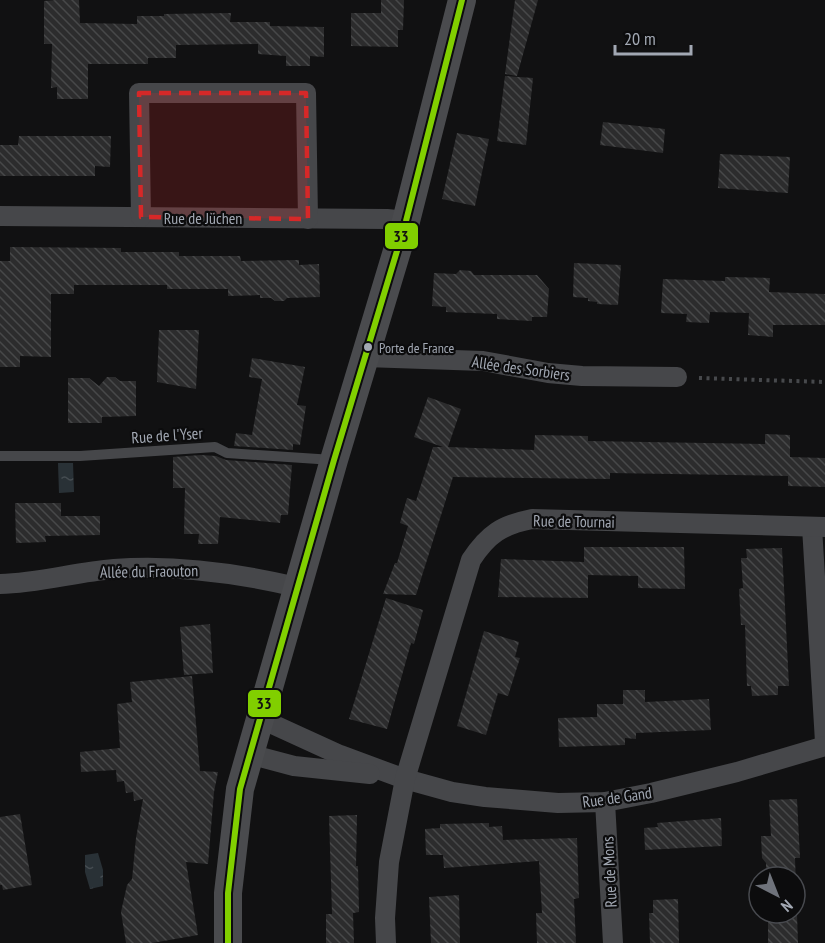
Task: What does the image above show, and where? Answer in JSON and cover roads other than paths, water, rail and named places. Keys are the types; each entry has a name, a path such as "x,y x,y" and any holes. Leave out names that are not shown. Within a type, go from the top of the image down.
{"street":[{"path":"228,943 228,893 240,789 334,460 406,221 462,0"},
{"path":"141,217 139,93 306,93 308,219"},
{"name":"Rue de Jüchen","path":"0,216 406,221"},
{"name":"Allée des Sorbiers","path":"365,357 483,361 574,376 677,377"},
{"name":"Rue de Tournai","path":"386,943 385,909 389,862 405,779 471,560 481,544 495,532 513,523 532,519 818,527 825,742"},
{"name":"Allée du Fraouton","path":"0,584 20,584 115,569 159,568 210,571 297,587"},
{"path":"259,718 340,755 405,779"},
{"name":"Rue de Gand","path":"405,779 452,792 485,797 558,803 605,802 737,772 825,746"},
{"path":"249,754 294,766 405,779"},
{"name":"Rue de Mons","path":"605,802 613,943"}],"lane":[{"name":"Rue de l'Yser","path":"0,456 80,456 215,447 227,453 334,460"}],"water":[{"path":"58,463 73,463 74,492 59,493"},
{"path":"98,853 103,870 103,886 90,889 85,872 85,855"}],"place":[{"name":"Porte de France","path":"368,347"}]}
